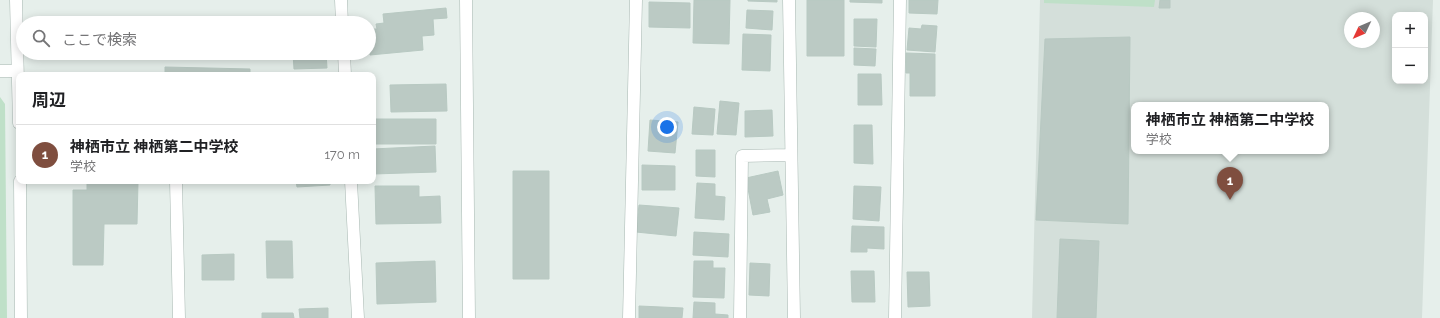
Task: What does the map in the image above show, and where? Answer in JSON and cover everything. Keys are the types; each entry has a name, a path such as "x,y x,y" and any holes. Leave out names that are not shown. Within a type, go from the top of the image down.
{"street":[{"path":"16,0 16,16"},
{"path":"341,0 342,16"},
{"path":"466,0 469,318"},
{"path":"629,318 636,0"},
{"path":"789,0 794,318"},
{"path":"895,318 900,0"},
{"path":"0,71 17,71 17,60"},
{"path":"344,60 345,72"},
{"path":"740,318 742,156 791,154"},
{"path":"20,184 21,318"},
{"path":"176,184 179,318"},
{"path":"351,184 358,318"}],"shaded area":[{"path":"1040,0 1433,0 1422,318 1032,318"}],"green space":[{"path":"1044,0 1155,0 1154,7 1044,3"},
{"path":"0,97 5,104 7,318 0,318"}],"building":[{"path":"694,0 730,0 729,44 693,43"},
{"path":"777,0 777,2 748,1"},
{"path":"807,0 844,0 844,56 807,56"},
{"path":"850,0 882,0 882,3 850,2"},
{"path":"909,0 938,0 937,14 909,13"},
{"path":"1160,0 1170,0 1170,8 1159,8"},
{"path":"649,2 690,3 690,28 649,27"},
{"path":"446,8 447,18 433,19 434,35 422,36 423,50 376,54 376,24 384,23 383,14"},
{"path":"747,10 773,11 772,30 746,28"},
{"path":"854,19 877,19 876,47 854,46"},
{"path":"922,25 937,26 935,52 907,50 909,28 921,29"},
{"path":"743,34 771,35 770,71 742,70"},
{"path":"1130,37 1128,224 1036,220 1045,39"},
{"path":"854,48 876,49 875,66 854,65"},
{"path":"906,53 935,54 935,96 910,96 910,73 906,73"},
{"path":"293,60 326,60 327,68 294,69"},
{"path":"165,67 250,69 250,72 165,72"},
{"path":"858,74 881,74 882,105 858,105"},
{"path":"446,84 447,111 391,112 390,85"},
{"path":"720,101 739,103 736,135 717,134"},
{"path":"694,107 715,109 713,135 692,134"},
{"path":"772,110 773,136 745,137 745,111"},
{"path":"376,119 436,119 436,144 376,144"},
{"path":"650,120 678,122 675,153 648,151"},
{"path":"854,125 872,125 873,164 854,163"},
{"path":"435,146 436,172 376,174 376,149"},
{"path":"696,150 715,150 715,177 696,176"},
{"path":"642,165 675,166 675,190 642,190"},
{"path":"513,171 549,171 549,279 513,279"},
{"path":"778,171 783,195 767,199 770,212 753,215 746,178"},
{"path":"697,183 715,184 715,196 725,197 724,220 695,218"},
{"path":"87,184 138,184 137,224 104,224 103,265 73,265 73,190 87,190"},
{"path":"296,184 330,184 330,185 297,187"},
{"path":"375,186 419,186 419,197 440,196 441,223 376,224"},
{"path":"854,186 881,187 879,221 853,219"},
{"path":"639,205 679,208 676,236 636,232"},
{"path":"852,226 884,227 884,249 867,248 867,252 851,252"},
{"path":"694,232 729,234 728,257 693,255"},
{"path":"1060,239 1099,241 1096,318 1057,318"},
{"path":"266,241 292,241 293,278 267,278"},
{"path":"234,254 234,280 202,280 202,255"},
{"path":"435,261 436,302 377,304 376,263"},
{"path":"694,261 713,261 713,268 725,268 724,298 693,297"},
{"path":"750,263 770,264 769,296 749,295"},
{"path":"851,271 874,271 875,302 852,302"},
{"path":"907,272 929,272 930,306 908,307"},
{"path":"694,302 715,303 715,314 728,315 728,318 693,318"},
{"path":"639,306 683,308 682,318 639,318"},
{"path":"328,308 328,318 300,318 299,309"},
{"path":"262,313 293,313 294,318 262,318"}],"place":[{"name":"神栖市立 神栖第二中学校","path":"1230,200"}]}
